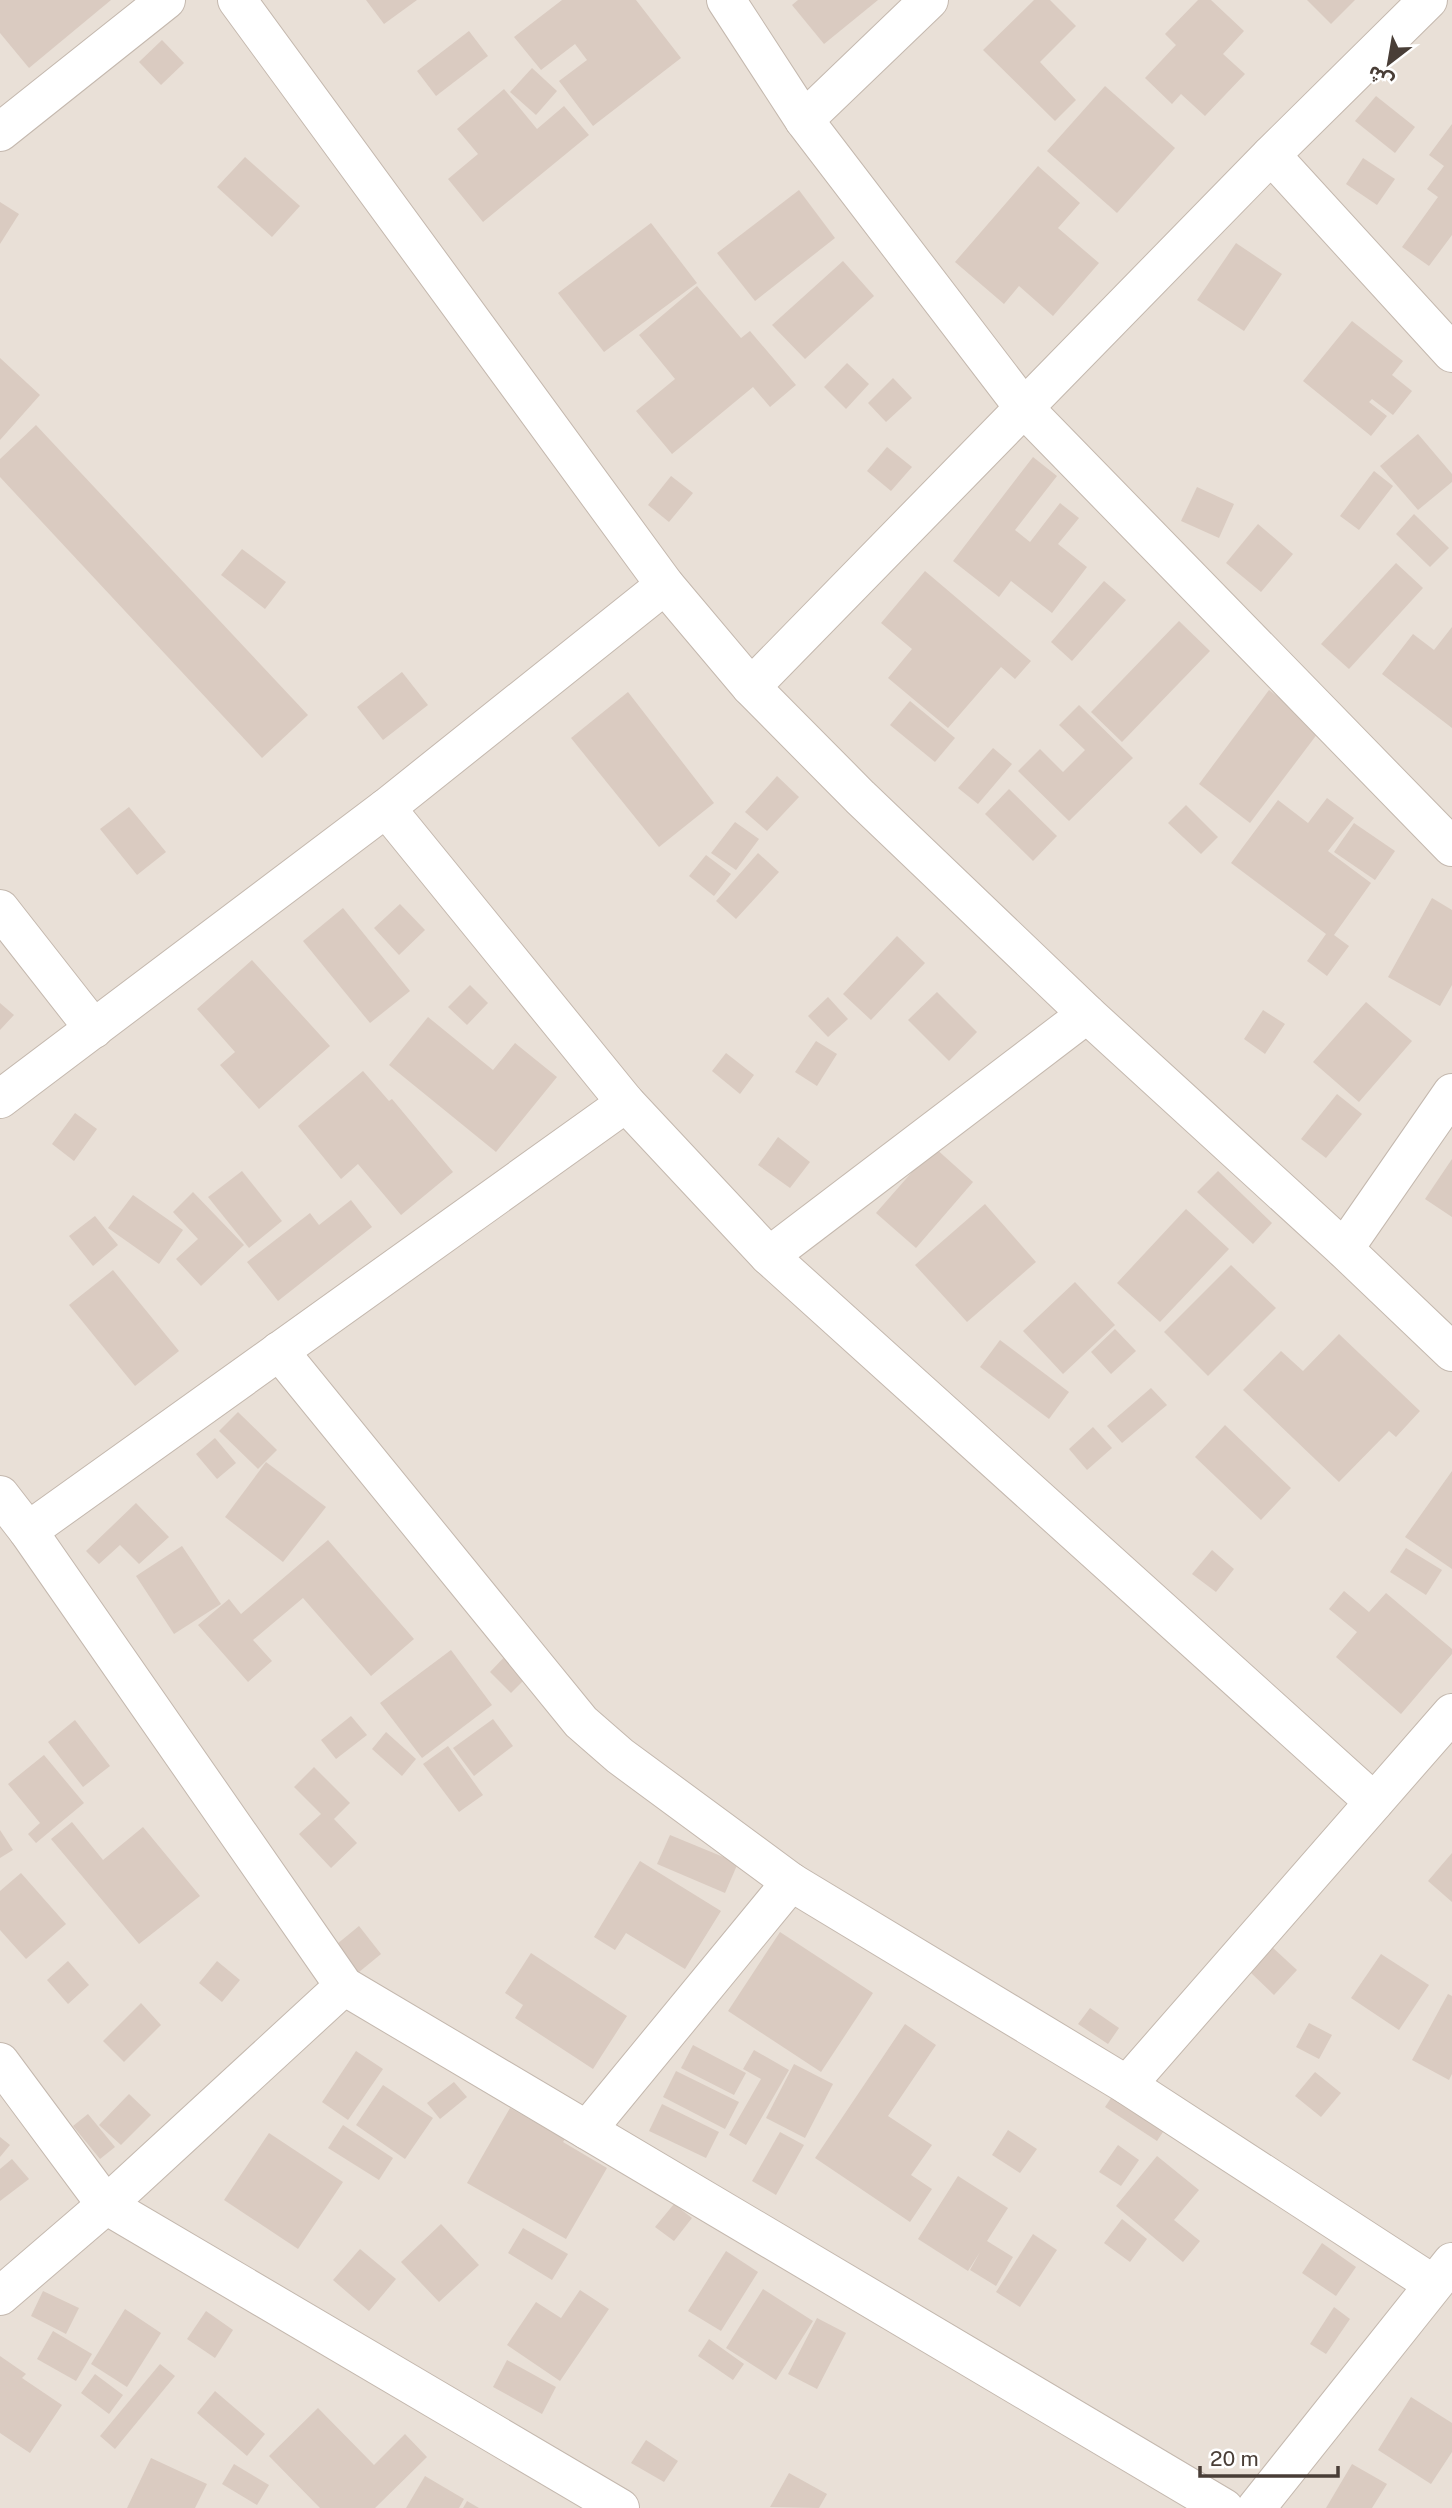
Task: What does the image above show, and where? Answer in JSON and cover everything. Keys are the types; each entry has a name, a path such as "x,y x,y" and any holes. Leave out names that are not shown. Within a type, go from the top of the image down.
{"street":[{"path":"0,132 166,0"},
{"path":"237,0 665,586 751,687 860,797 1087,1014 1452,1352"},
{"path":"726,0 804,120 1024,408 1452,847"},
{"path":"804,120 929,0"},
{"path":"751,687 1271,155 1427,0"},
{"path":"1271,155 1452,353"},
{"path":"0,1099 386,808 665,586"},
{"path":"386,808 626,1103 769,1256 1374,1802"},
{"path":"0,909 94,1029"},
{"path":"769,1256 1087,1014"},
{"path":"1344,1250 1452,1093"},
{"path":"28,1531 626,1103"},
{"path":"279,1352 581,1722 621,1756 790,1882 1443,2273 1256,2508"},
{"path":"0,1495 28,1531 344,1986 1224,2508"},
{"path":"1126,2085 1452,1713"},
{"path":"587,2130 790,1882"},
{"path":"0,2296 106,2205 344,1986"},
{"path":"0,2062 106,2205 620,2508"}],"shaded area":[{"path":"0,0 1452,0 1452,2508 0,2508"}],"building":[{"path":"0,0 111,0 29,68 0,33"},
{"path":"366,0 417,0 384,24"},
{"path":"562,0 636,0 681,58 593,126 559,81 587,60 575,44 541,70 514,37"},
{"path":"798,0 878,0 824,44 792,5"},
{"path":"1034,0 1050,0 1076,26 1040,62 1076,100 1055,121 983,50"},
{"path":"1198,0 1211,0 1244,31 1223,54 1245,74 1205,116 1181,94 1172,104 1145,78 1176,45 1165,34"},
{"path":"1307,0 1355,0 1331,24"},
{"path":"469,31 488,56 436,96 417,71"},
{"path":"162,40 184,63 161,85 139,62"},
{"path":"532,68 557,91 536,115 510,92"},
{"path":"1105,86 1175,148 1117,213 1047,151"},
{"path":"504,89 537,129 564,106 589,135 483,222 448,179 478,154 457,129"},
{"path":"1376,96 1415,127 1395,153 1355,121"},
{"path":"1452,124 1452,235 1429,266 1402,247 1438,197 1427,189 1444,166 1429,155"},
{"path":"245,157 300,206 272,237 217,187"},
{"path":"1363,158 1395,179 1377,205 1346,184"},
{"path":"1038,166 1080,203 1058,228 1099,263 1053,316 1019,286 1004,304 955,262"},
{"path":"799,190 835,238 755,301 717,253"},
{"path":"0,202 19,214 0,244"},
{"path":"651,223 697,283 604,352 558,293"},
{"path":"1236,243 1282,274 1244,331 1197,300"},
{"path":"843,261 874,296 805,359 772,325"},
{"path":"697,286 741,338 750,331 796,385 770,407 753,387 672,454 636,411 675,379 639,335"},
{"path":"1352,321 1403,361 1392,375 1412,391 1393,415 1372,399 1369,402 1387,416 1371,436 1303,381"},
{"path":"0,358 40,395 0,440"},
{"path":"847,363 869,384 846,409 824,387"},
{"path":"893,378 912,398 886,422 868,403"},
{"path":"36,425 308,715 262,758 0,477 0,459"},
{"path":"1418,434 1452,474 1452,482 1418,510 1380,466"},
{"path":"887,447 912,467 891,491 867,471"},
{"path":"1033,457 1057,476 1015,530 1030,542 1060,503 1079,518 1058,544 1087,567 1052,613 1011,581 999,597 953,561"},
{"path":"1374,471 1393,486 1359,530 1340,516"},
{"path":"671,476 693,493 669,522 648,505"},
{"path":"1197,487 1234,504 1219,538 1181,521"},
{"path":"1414,514 1449,548 1430,567 1396,534"},
{"path":"1258,524 1293,554 1261,592 1226,563"},
{"path":"242,549 286,582 265,609 221,575"},
{"path":"1396,563 1423,588 1349,669 1321,644"},
{"path":"925,571 1031,661 1015,679 1001,667 948,728 888,678 912,649 881,623"},
{"path":"1104,581 1126,600 1072,661 1051,642"},
{"path":"1179,621 1210,651 1122,742 1091,712"},
{"path":"1452,627 1452,728 1382,674 1413,634 1434,650"},
{"path":"402,672 428,705 383,740 357,707"},
{"path":"1269,690 1321,729 1250,823 1199,784"},
{"path":"628,692 714,803 659,847 571,738"},
{"path":"910,701 955,738 935,762 890,725"},
{"path":"1079,705 1133,758 1069,821 1018,771 1040,749 1063,772 1085,750 1059,725"},
{"path":"993,748 1012,764 978,804 958,788"},
{"path":"777,776 799,797 767,831 745,812"},
{"path":"1009,789 1057,836 1033,861 985,814"},
{"path":"1327,798 1354,818 1328,851 1371,883 1334,935 1349,946 1327,976 1307,961 1326,934 1231,863 1278,800 1308,823"},
{"path":"1186,805 1218,837 1201,854 1168,823"},
{"path":"129,807 166,852 137,875 100,829"},
{"path":"735,822 759,839 736,870 711,853"},
{"path":"1354,823 1395,851 1375,880 1334,852"},
{"path":"758,853 779,872 736,919 716,901"},
{"path":"706,855 731,874 714,896 689,876"},
{"path":"1432,898 1452,910 1452,985 1440,1006 1388,977"},
{"path":"400,904 425,930 399,955 374,928"},
{"path":"343,908 410,991 370,1023 303,941"},
{"path":"897,936 925,963 871,1020 843,994"},
{"path":"252,960 330,1046 259,1109 220,1065 235,1052 197,1009"},
{"path":"470,985 488,1003 467,1025 448,1007"},
{"path":"937,992 977,1032 949,1061 908,1020"},
{"path":"828,997 848,1019 828,1037 808,1016"},
{"path":"1366,1002 1412,1041 1359,1102 1313,1062"},
{"path":"0,1003 14,1015 0,1030"},
{"path":"1263,1010 1285,1024 1265,1054 1244,1039"},
{"path":"428,1017 493,1070 515,1043 557,1077 496,1152 389,1065"},
{"path":"816,1041 837,1054 817,1086 795,1072"},
{"path":"726,1053 754,1075 740,1094 712,1071"},
{"path":"363,1071 389,1101 392,1099 453,1172 401,1215 358,1164 341,1179 298,1126"},
{"path":"1337,1094 1362,1114 1326,1158 1301,1139"},
{"path":"75,1113 97,1129 74,1161 52,1144"},
{"path":"778,1137 810,1162 790,1188 758,1165"},
{"path":"934,1147 973,1182 916,1248 876,1213"},
{"path":"1452,1159 1452,1217 1425,1199"},
{"path":"242,1171 282,1221 249,1248 208,1197"},
{"path":"1218,1171 1272,1223 1253,1244 1197,1192"},
{"path":"193,1192 244,1245 201,1286 176,1259 198,1239 173,1212"},
{"path":"133,1195 183,1230 159,1264 108,1228"},
{"path":"351,1200 372,1227 278,1301 247,1262 310,1213 319,1225"},
{"path":"985,1204 1036,1262 967,1322 915,1265"},
{"path":"1186,1209 1229,1249 1160,1322 1117,1283"},
{"path":"95,1216 118,1245 93,1266 69,1236"},
{"path":"1231,1265 1276,1308 1208,1376 1164,1332"},
{"path":"113,1270 179,1351 135,1386 69,1305"},
{"path":"1075,1282 1115,1325 1063,1374 1023,1331"},
{"path":"1115,1329 1136,1351 1111,1374 1091,1352"},
{"path":"1339,1334 1420,1411 1396,1437 1389,1431 1339,1482 1243,1390 1281,1351 1303,1371"},
{"path":"1000,1340 1069,1392 1049,1419 980,1367"},
{"path":"1151,1388 1167,1405 1122,1443 1107,1426"},
{"path":"238,1412 277,1450 258,1469 219,1431"},
{"path":"1225,1425 1291,1488 1261,1520 1195,1457"},
{"path":"1093,1427 1112,1448 1087,1470 1069,1449"},
{"path":"215,1438 236,1463 217,1479 196,1454"},
{"path":"266,1462 326,1507 283,1562 225,1517"},
{"path":"1452,1471 1452,1569 1405,1537"},
{"path":"136,1503 169,1537 139,1564 120,1545 99,1564 86,1551"},
{"path":"328,1540 414,1639 371,1676 303,1598 253,1640 272,1661 248,1682 198,1625 229,1599 241,1614"},
{"path":"182,1546 221,1604 174,1634 136,1576"},
{"path":"1406,1548 1442,1570 1426,1595 1390,1572"},
{"path":"1212,1550 1234,1569 1216,1592 1192,1574"},
{"path":"1344,1591 1369,1612 1386,1593 1452,1649 1452,1654 1401,1714 1336,1657 1357,1632 1329,1609"},
{"path":"512,1649 534,1670 511,1693 490,1672"},
{"path":"451,1650 492,1705 422,1758 380,1703"},
{"path":"351,1716 367,1735 336,1759 321,1740"},
{"path":"493,1719 513,1746 474,1776 453,1748"},
{"path":"75,1720 110,1766 83,1787 48,1742"},
{"path":"386,1732 416,1759 402,1776 372,1749"},
{"path":"448,1746 483,1795 459,1812 423,1764"},
{"path":"44,1755 84,1803 36,1843 28,1834 40,1823 8,1784"},
{"path":"314,1767 350,1803 334,1819 357,1843 331,1868 299,1834 321,1814 294,1787"},
{"path":"72,1822 103,1860 143,1827 200,1896 139,1944 51,1839"},
{"path":"0,1830 13,1850 0,1858"},
{"path":"670,1835 738,1863 725,1893 657,1864"},
{"path":"1452,1853 1452,1902 1428,1881"},
{"path":"640,1861 721,1911 685,1969 626,1933 615,1950 594,1937"},
{"path":"21,1873 66,1924 26,1959 0,1930 0,1891"},
{"path":"359,1926 381,1954 353,1977 331,1949"},
{"path":"780,1932 873,1993 821,2072 728,2011"},
{"path":"1272,1947 1297,1970 1274,1995 1249,1971"},
{"path":"531,1953 627,2016 593,2069 515,2018 523,2005 505,1993"},
{"path":"1381,1954 1429,1985 1399,2030 1351,1998"},
{"path":"68,1961 89,1985 68,2004 47,1980"},
{"path":"217,1961 240,1980 222,2002 199,1983"},
{"path":"1448,1994 1452,1996 1452,2074 1449,2080 1412,2060"},
{"path":"141,2003 161,2025 124,2062 103,2041"},
{"path":"1090,2008 1119,2028 1108,2044 1078,2024"},
{"path":"1309,2023 1332,2035 1319,2059 1296,2047"},
{"path":"905,2024 936,2045 888,2116 932,2145 911,2175 932,2189 910,2222 815,2158"},
{"path":"693,2045 746,2073 734,2095 681,2068"},
{"path":"754,2050 789,2070 746,2145 729,2135 761,2079 743,2069"},
{"path":"356,2051 383,2069 348,2120 322,2102"},
{"path":"794,2064 833,2084 805,2138 766,2118"},
{"path":"676,2071 739,2102 725,2129 663,2097"},
{"path":"1315,2072 1341,2093 1321,2117 1295,2096"},
{"path":"1125,2077 1177,2111 1157,2141 1105,2107"},
{"path":"454,2082 467,2097 440,2119 427,2103"},
{"path":"383,2085 433,2118 405,2159 356,2125"},
{"path":"129,2094 151,2115 121,2145 99,2125"},
{"path":"662,2104 719,2132 706,2158 649,2131"},
{"path":"510,2108 565,2139 563,2142 607,2168 566,2239 467,2183"},
{"path":"88,2114 115,2147 100,2159 73,2126"},
{"path":"343,2125 393,2158 379,2180 328,2148"},
{"path":"1008,2130 1037,2149 1020,2173 992,2155"},
{"path":"780,2132 804,2145 776,2195 752,2181"},
{"path":"269,2133 343,2182 298,2249 224,2200"},
{"path":"0,2137 10,2145 0,2157"},
{"path":"1118,2145 1139,2160 1121,2186 1099,2172"},
{"path":"1157,2156 1199,2190 1174,2220 1200,2241 1183,2262 1116,2206"},
{"path":"12,2159 29,2179 0,2201 0,2169"},
{"path":"958,2176 1008,2208 987,2241 1013,2257 996,2286 970,2270 980,2252 968,2271 918,2239"},
{"path":"674,2204 692,2218 674,2241 655,2227"},
{"path":"1122,2219 1147,2239 1130,2262 1104,2243"},
{"path":"441,2224 479,2265 439,2302 401,2262"},
{"path":"523,2228 568,2254 552,2280 508,2253"},
{"path":"1033,2234 1057,2250 1020,2307 996,2292"},
{"path":"1322,2243 1356,2267 1336,2296 1302,2273"},
{"path":"360,2249 396,2279 369,2311 333,2280"},
{"path":"726,2251 758,2272 721,2331 688,2311"},
{"path":"763,2289 813,2321 776,2380 726,2348"},
{"path":"580,2290 609,2309 560,2381 507,2345 536,2302 561,2318"},
{"path":"43,2291 79,2308 66,2334 31,2316"},
{"path":"1334,2307 1350,2319 1326,2354 1310,2344"},
{"path":"125,2309 161,2333 127,2387 91,2364"},
{"path":"206,2311 233,2330 215,2358 187,2339"},
{"path":"817,2318 846,2333 817,2389 788,2374"},
{"path":"53,2331 92,2354 76,2381 37,2359"},
{"path":"709,2339 744,2364 733,2380 698,2356"},
{"path":"0,2356 26,2374 22,2378 62,2405 30,2453 0,2433"},
{"path":"507,2360 556,2387 542,2414 493,2387"},
{"path":"160,2364 175,2376 115,2449 100,2436"},
{"path":"95,2374 123,2395 109,2414 81,2393"},
{"path":"215,2391 265,2434 247,2456 197,2413"},
{"path":"1411,2397 1452,2423 1452,2452 1431,2484 1378,2450"},
{"path":"318,2408 374,2465 405,2434 427,2457 375,2508 320,2508 269,2456"},
{"path":"646,2440 678,2461 664,2482 631,2463"},
{"path":"151,2458 207,2484 195,2508 127,2508"},
{"path":"234,2464 269,2485 257,2505 222,2484"},
{"path":"1352,2464 1387,2484 1372,2508 1326,2508"},
{"path":"789,2473 827,2494 819,2508 770,2507"},
{"path":"425,2476 464,2499 459,2508 406,2508"},
{"path":"467,2501 479,2508 463,2508"}]}
